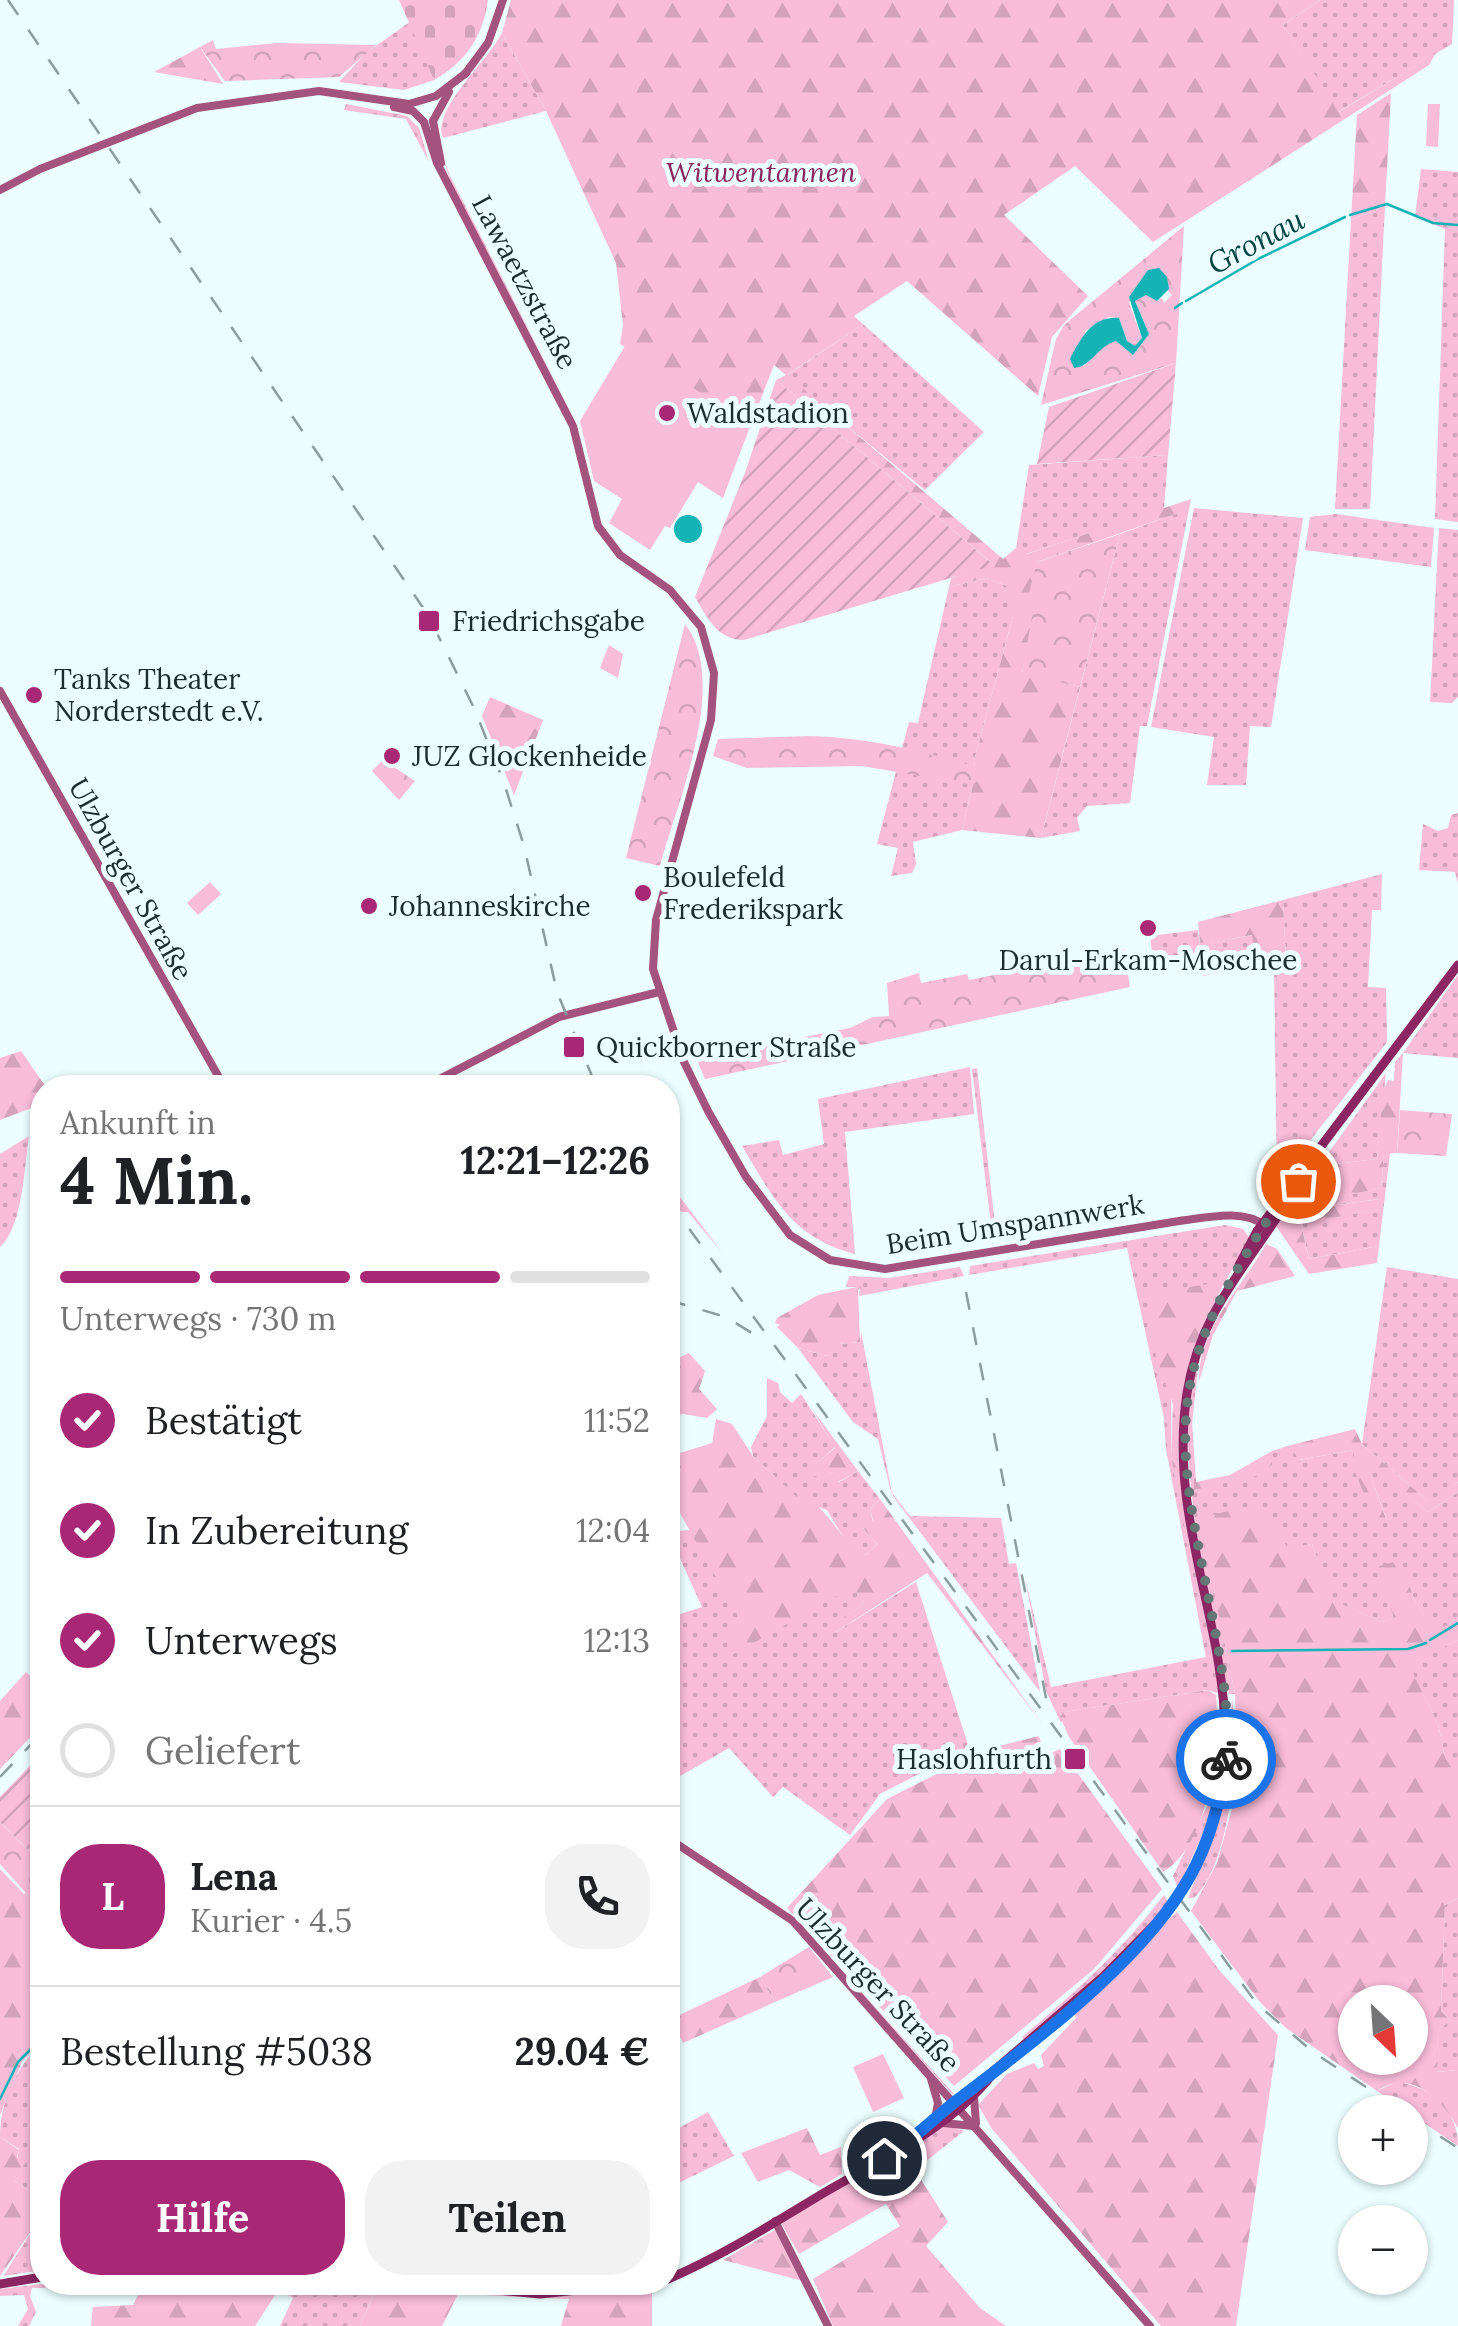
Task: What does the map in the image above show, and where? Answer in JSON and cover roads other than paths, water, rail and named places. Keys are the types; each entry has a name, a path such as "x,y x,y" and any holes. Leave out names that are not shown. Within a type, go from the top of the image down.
{"main road":[{"path":"680,2273 917,2138 1126,1956 1166,1913 1187,1883 1218,1806 1228,1727 1221,1663 1186,1478 1184,1422 1201,1336 1263,1230 1458,965"},
{"path":"957,2105 974,2096 992,2076"},
{"path":"0,2284 30,2279"}],"street":[{"path":"436,101 488,43 502,2"},
{"path":"0,190 72,156 197,108 304,93 339,95 414,107 428,122 439,113 436,101"},
{"path":"414,107 423,96 436,101"},
{"name":"Lawaetzstraße","path":"428,122 445,177 575,432 591,509 604,536 628,562 680,600 701,627 714,673 711,720 654,930 654,969 659,992"},
{"name":"Ulzburger Straße","path":"0,690 218,1075"},
{"path":"447,1075 562,1016 659,992"},
{"name":"Beim Umspannwerk","path":"659,992 702,1100 746,1177 790,1235 830,1260 885,1269 1094,1233 1234,1217 1263,1230"},
{"name":"Ulzburger Straße","path":"680,1846 793,1922 1150,2326"},
{"path":"926,2070 937,2096 938,2121 955,2120 977,2128 974,2096"},
{"path":"775,2222 828,2326"}],"water":[{"path":"1159,268 1167,277 1169,289 1157,301 1146,295 1135,301 1149,334 1133,355 1116,341 1074,368 1070,359 1078,343 1102,321 1119,318 1127,341 1135,346 1142,338 1129,297 1148,270"},
{"path":"688,515 698,519 702,529 698,539 688,543 678,539 674,529 678,519"}],"waterway":[{"name":"Gronau","path":"1350,215 1387,204 1433,223 1458,225"},
{"name":"Gronau","path":"1186,301 1258,259 1345,217"},
{"name":"Gronau","path":"1175,308 1182,303"},
{"path":"1430,1640 1458,1623"},
{"path":"1232,1651 1408,1649 1426,1643"},
{"path":"0,2099 18,2062 30,2050"}],"railway":[{"path":"8,0 428,615 474,708 504,783 524,846 557,992 592,1075"},
{"path":"680,1216 1257,2004 1313,2052 1378,2095"},
{"path":"966,1292 1049,1713"},
{"path":"680,1304 726,1317 763,1340"},
{"path":"0,1777 30,1746"},
{"path":"1428,2129 1458,2148"}],"place":[{"name":"Waldstadion","path":"667,413"},
{"name":"Friedrichsgabe","path":"429,621"},
{"name":"Tanks Theater Norderstedt e.V.","path":"34,695"},
{"name":"JUZ Glockenheide","path":"392,756"},
{"name":"Boulefeld Frederikspark","path":"643,893"},
{"name":"Johanneskirche","path":"369,906"},
{"name":"Darul-Erkam-Moschee","path":"1148,928"},
{"name":"Quickborner Straße","path":"574,1047"},
{"name":"Haslohfurth","path":"1075,1759"}],"park label":[{"name":"Witwentannen","path":"761,172"}]}
